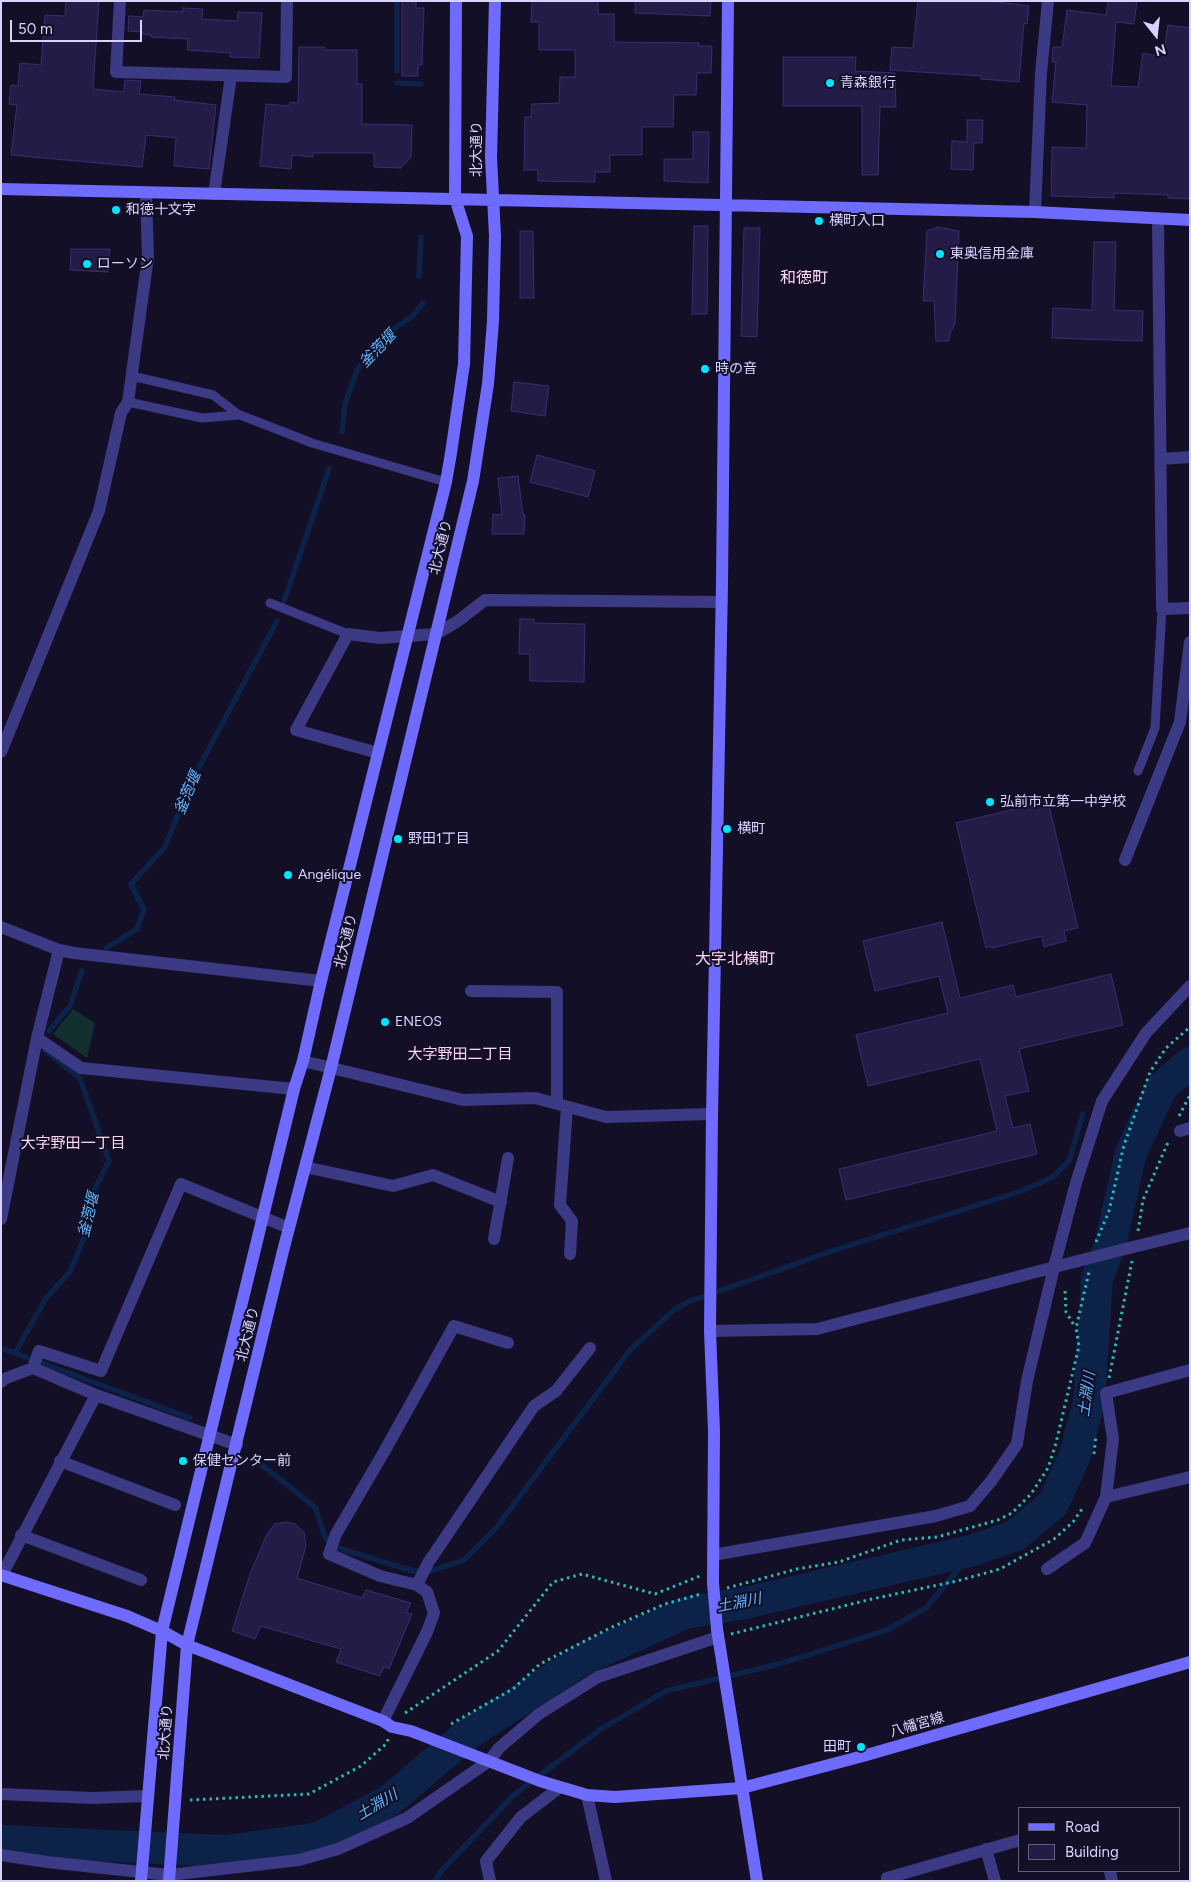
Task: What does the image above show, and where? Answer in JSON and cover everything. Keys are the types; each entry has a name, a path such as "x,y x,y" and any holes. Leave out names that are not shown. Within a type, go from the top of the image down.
{"street":[{"path":"120,1 116,72 286,77 287,1"},
{"name":"北大通り","path":"141,1872 162,1631 262,1218 294,1089 303,1061 321,981 446,482 464,364 467,236 455,198 456,1"},
{"name":"北大通り","path":"169,1874 188,1645 289,1228 331,1068 473,481 488,384 494,302 495,236 491,157 495,1"},
{"path":"728,1 722,602 710,1284 714,1431 713,1555 718,1633 757,1881"},
{"path":"1035,212 1041,73 1048,1"},
{"path":"214,194 231,76"},
{"path":"1,189 1035,212 1190,220"},
{"path":"1,752 99,511 121,413 128,402 148,257 146,193"},
{"path":"1158,218 1162,608 1190,608"},
{"path":"1161,459 1190,457"},
{"path":"378,753 296,730 348,634 380,638 436,634 458,621 485,600 722,602"},
{"path":"1125,860 1180,722 1190,642"},
{"path":"1,927 59,950 321,981"},
{"path":"1,1219 37,1038 59,950"},
{"path":"713,1555 936,1516 970,1506 992,1480 1017,1444 1027,1381 1054,1267 1076,1183 1102,1102 1146,1033 1190,986"},
{"path":"471,991 557,992 562,1105 560,1205 572,1221 570,1254"},
{"path":"37,1038 81,1068 294,1089"},
{"path":"303,1061 463,1100 535,1098 606,1116 712,1114"},
{"path":"494,1238 508,1158"},
{"path":"305,1167 393,1186 433,1175 501,1202"},
{"path":"2,1379 35,1362 40,1351 101,1372 181,1184 289,1228"},
{"path":"710,1331 817,1330 1054,1267 1084,1263 1132,1247 1189,1236"},
{"path":"422,1574 380,1576 329,1554 336,1534 454,1326 508,1343"},
{"path":"387,1724 428,1632 434,1613 422,1574 534,1406 556,1391 590,1348"},
{"path":"35,1362 96,1395 237,1445"},
{"path":"1047,1569 1085,1543 1106,1497 1112,1439 1106,1393 1190,1370"},
{"path":"2,1575 96,1395"},
{"path":"60,1461 175,1505"},
{"path":"1106,1497 1190,1477"},
{"path":"22,1535 142,1580"},
{"name":"八幡宮線","path":"2,1575 127,1616 188,1645 387,1724 411,1730 559,1788 587,1795 615,1797 742,1788 863,1756 1190,1662"},
{"path":"1,1855 47,1862 169,1874 299,1860 338,1849 407,1818 499,1748 539,1714 598,1677 718,1633"},
{"path":"490,1881 486,1861 521,1817 559,1788"},
{"path":"1,1794 147,1801"},
{"path":"587,1795 606,1881"},
{"path":"887,1881 887,1878 1018,1841"},
{"path":"986,1849 995,1881"}],"lane":[{"path":"128,402 202,418 239,415 213,395 132,376"},
{"path":"235,413 312,443 446,482"},
{"path":"270,603 348,634"},
{"path":"1138,771 1155,728 1162,637 1162,608"}],"path":[{"path":"1095,1246 1110,1211 1124,1145 1150,1072 1161,1053 1190,1027"},
{"path":"1132,1247 1143,1200 1179,1129 1190,1095"},
{"path":"190,1800 310,1794 361,1766 387,1744 387,1724 498,1651 554,1582 582,1574 655,1594 838,1562 901,1540 937,1537 998,1520 1012,1513 1030,1494 1048,1468 1079,1346 1076,1328 1084,1263"},
{"path":"1065,1288 1066,1312 1076,1328"},
{"path":"451,1724 513,1690 540,1664 612,1627 714,1584"}],"green space":[{"path":"73,1009 95,1023 87,1058 53,1034"}],"building":[{"path":"66,1 99,1 93,89 124,92 125,80 141,81 139,94 175,97 174,100 216,105 209,169 174,166 176,138 146,135 142,167 11,155 17,105 9,104 11,85 18,86 20,63 41,65 45,15 65,16"},
{"path":"402,1 416,1 416,8 424,8 422,65 418,65 418,76 402,76"},
{"path":"532,1 598,1 598,14 614,14 614,42 699,43 698,46 712,46 711,73 697,73 696,95 674,95 673,127 642,127 642,155 610,155 610,172 595,172 595,182 538,181 538,170 524,170 525,117 531,117 532,104 559,103 560,77 575,77 575,50 539,50 539,22 531,22"},
{"path":"635,1 711,1 710,16 635,13"},
{"path":"918,1 990,1 1029,6 1027,24 1024,23 1019,82 981,79 981,76 890,70 892,47 913,48"},
{"path":"1108,1 1137,1 1134,24 1116,22 1111,86 1138,87 1143,53 1163,57 1168,25 1190,28 1190,199 1168,198 1168,195 1114,193 1114,198 1051,196 1052,147 1086,148 1087,105 1052,102 1056,62 1052,62 1053,47 1062,47 1067,10 1106,15"},
{"path":"183,8 203,9 202,19 237,21 238,12 262,13 259,58 230,57 230,53 187,50 188,39 151,37 151,35 142,34 142,32 128,31 129,16 143,17 144,10 183,12"},
{"path":"299,47 325,47 325,50 357,50 357,84 362,84 362,124 412,125 411,157 401,168 374,167 374,153 313,153 313,157 292,155 291,169 260,166 266,104 289,106 290,102 298,103"},
{"path":"783,57 856,57 855,71 895,73 896,107 880,107 878,175 862,175 862,106 783,106"},
{"path":"967,120 983,120 982,143 974,143 973,170 951,169 952,141 967,142"},
{"path":"693,132 709,132 708,183 664,181 664,159 693,159"},
{"path":"694,226 708,226 707,314 692,314"},
{"path":"938,227 959,231 955,324 950,333 949,341 936,341 934,301 923,301 927,231"},
{"path":"744,228 760,228 757,337 741,336"},
{"path":"520,231 533,231 534,298 520,298"},
{"path":"1094,242 1116,242 1114,310 1143,311 1142,341 1052,338 1053,308 1092,310"},
{"name":"ローソン","path":"71,249 110,249 108,272 70,270"},
{"path":"514,382 549,386 545,416 511,411"},
{"path":"537,455 595,471 588,497 530,482"},
{"path":"518,476 523,515 525,515 524,534 492,534 493,514 502,515 498,478"},
{"path":"520,619 534,619 534,623 585,624 584,682 530,681 530,654 519,654"},
{"path":"1048,801 1078,928 1064,931 1066,941 1044,947 1042,936 986,948 956,823"},
{"path":"942,922 960,998 1013,985 1016,997 1111,974 1123,1025 1019,1049 1029,1091 1005,1096 1013,1128 1030,1124 1037,1154 846,1200 839,1169 997,1131 980,1059 868,1086 856,1035 948,1013 939,976 875,991 863,941"},
{"path":"286,1522 295,1524 304,1532 306,1546 297,1578 362,1598 366,1590 411,1603 406,1612 412,1614 389,1669 384,1666 380,1676 336,1662 341,1649 261,1626 255,1639 232,1631 250,1574 267,1534 275,1524"}],"waterway":[{"name":"釜萢堰","path":"397,1 397,71"},
{"name":"釜萢堰","path":"397,83 421,84"},
{"name":"釜萢堰","path":"419,276 421,237"},
{"name":"釜萢堰","path":"342,432 345,404 358,368 395,328 414,315 423,303"},
{"name":"釜萢堰","path":"284,601 329,469"},
{"name":"釜萢堰","path":"106,948 137,929 144,910 131,884 165,847 191,782 277,621"},
{"name":"釜萢堰","path":"49,1031 70,1006 82,970"},
{"name":"釜萢堰","path":"15,1353 46,1298 70,1272 90,1223 91,1197 109,1161 80,1078 46,1051"},
{"name":"土淵川","path":"1,1841 226,1851 319,1838 389,1801 469,1733 582,1660 685,1613 745,1603 974,1550 1016,1535 1053,1504 1075,1455 1089,1401 1097,1279 1110,1245 1131,1153 1161,1088 1190,1063"},
{"path":"258,1462 315,1507 325,1537 338,1548 413,1571 433,1570 464,1560 496,1528 630,1350 674,1310 688,1302 835,1250 1022,1191 1053,1177 1069,1161 1083,1114"},
{"path":"1,1348 190,1418"},
{"path":"435,1881 442,1870 514,1795 601,1729 666,1691 779,1664 887,1630 927,1607 974,1550"}],"place":[{"name":"青森銀行","path":"830,83"},
{"name":"和徳十文字","path":"116,210"},
{"name":"横町入口","path":"819,221"},
{"name":"東奥信用金庫","path":"940,254"},
{"name":"ローソン","path":"87,264"},
{"name":"時の音","path":"705,369"},
{"name":"弘前市立第一中学校","path":"990,802"},
{"name":"横町","path":"727,829"},
{"name":"野田1丁目","path":"398,839"},
{"name":"Angélique","path":"288,875"},
{"name":"ENEOS","path":"385,1022"},
{"name":"保健センター前","path":"183,1461"},
{"name":"田町","path":"861,1747"}],"district":[{"name":"和徳町","path":"804,278"},
{"name":"大字北横町","path":"735,959"},
{"name":"大字野田二丁目","path":"460,1055"},
{"name":"大字野田一丁目","path":"73,1144"}]}
